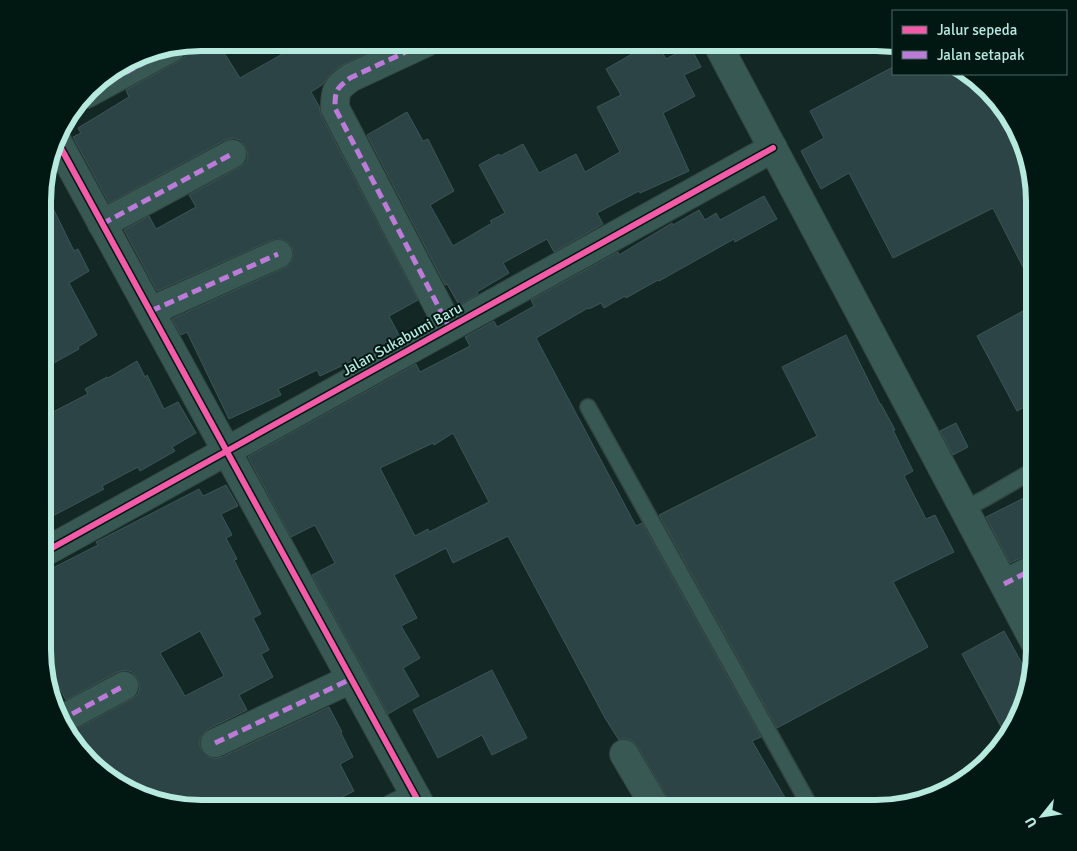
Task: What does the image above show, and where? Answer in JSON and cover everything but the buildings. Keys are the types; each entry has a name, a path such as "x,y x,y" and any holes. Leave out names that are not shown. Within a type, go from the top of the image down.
{"street":[{"path":"408,51 350,78 340,86 335,95 335,108 450,327"},
{"path":"722,52 1025,624"},
{"path":"115,78 140,65"},
{"path":"61,148 351,679 409,799"},
{"name":"Jalan Sukabumi Baru","path":"52,548 773,148"},
{"path":"102,224 232,154"},
{"path":"151,311 278,254"},
{"path":"1004,584 1025,573"},
{"path":"215,743 351,679"},
{"path":"67,717 124,686"},
{"path":"624,754 651,800"}],"lane":[{"path":"588,407 806,800"},
{"path":"964,509 1025,475"}],"marked path":[{"path":"407,51 350,78 337,90 335,108 449,327"},
{"path":"115,78 140,65"},
{"path":"102,224 232,154"},
{"path":"151,311 278,254"},
{"path":"1004,584 1025,573"},
{"path":"215,743 351,679"},
{"path":"67,717 124,686"},
{"path":"411,799 416,797"}],"cycle path":[{"path":"61,148 417,799"},
{"path":"52,548 773,148"}]}
